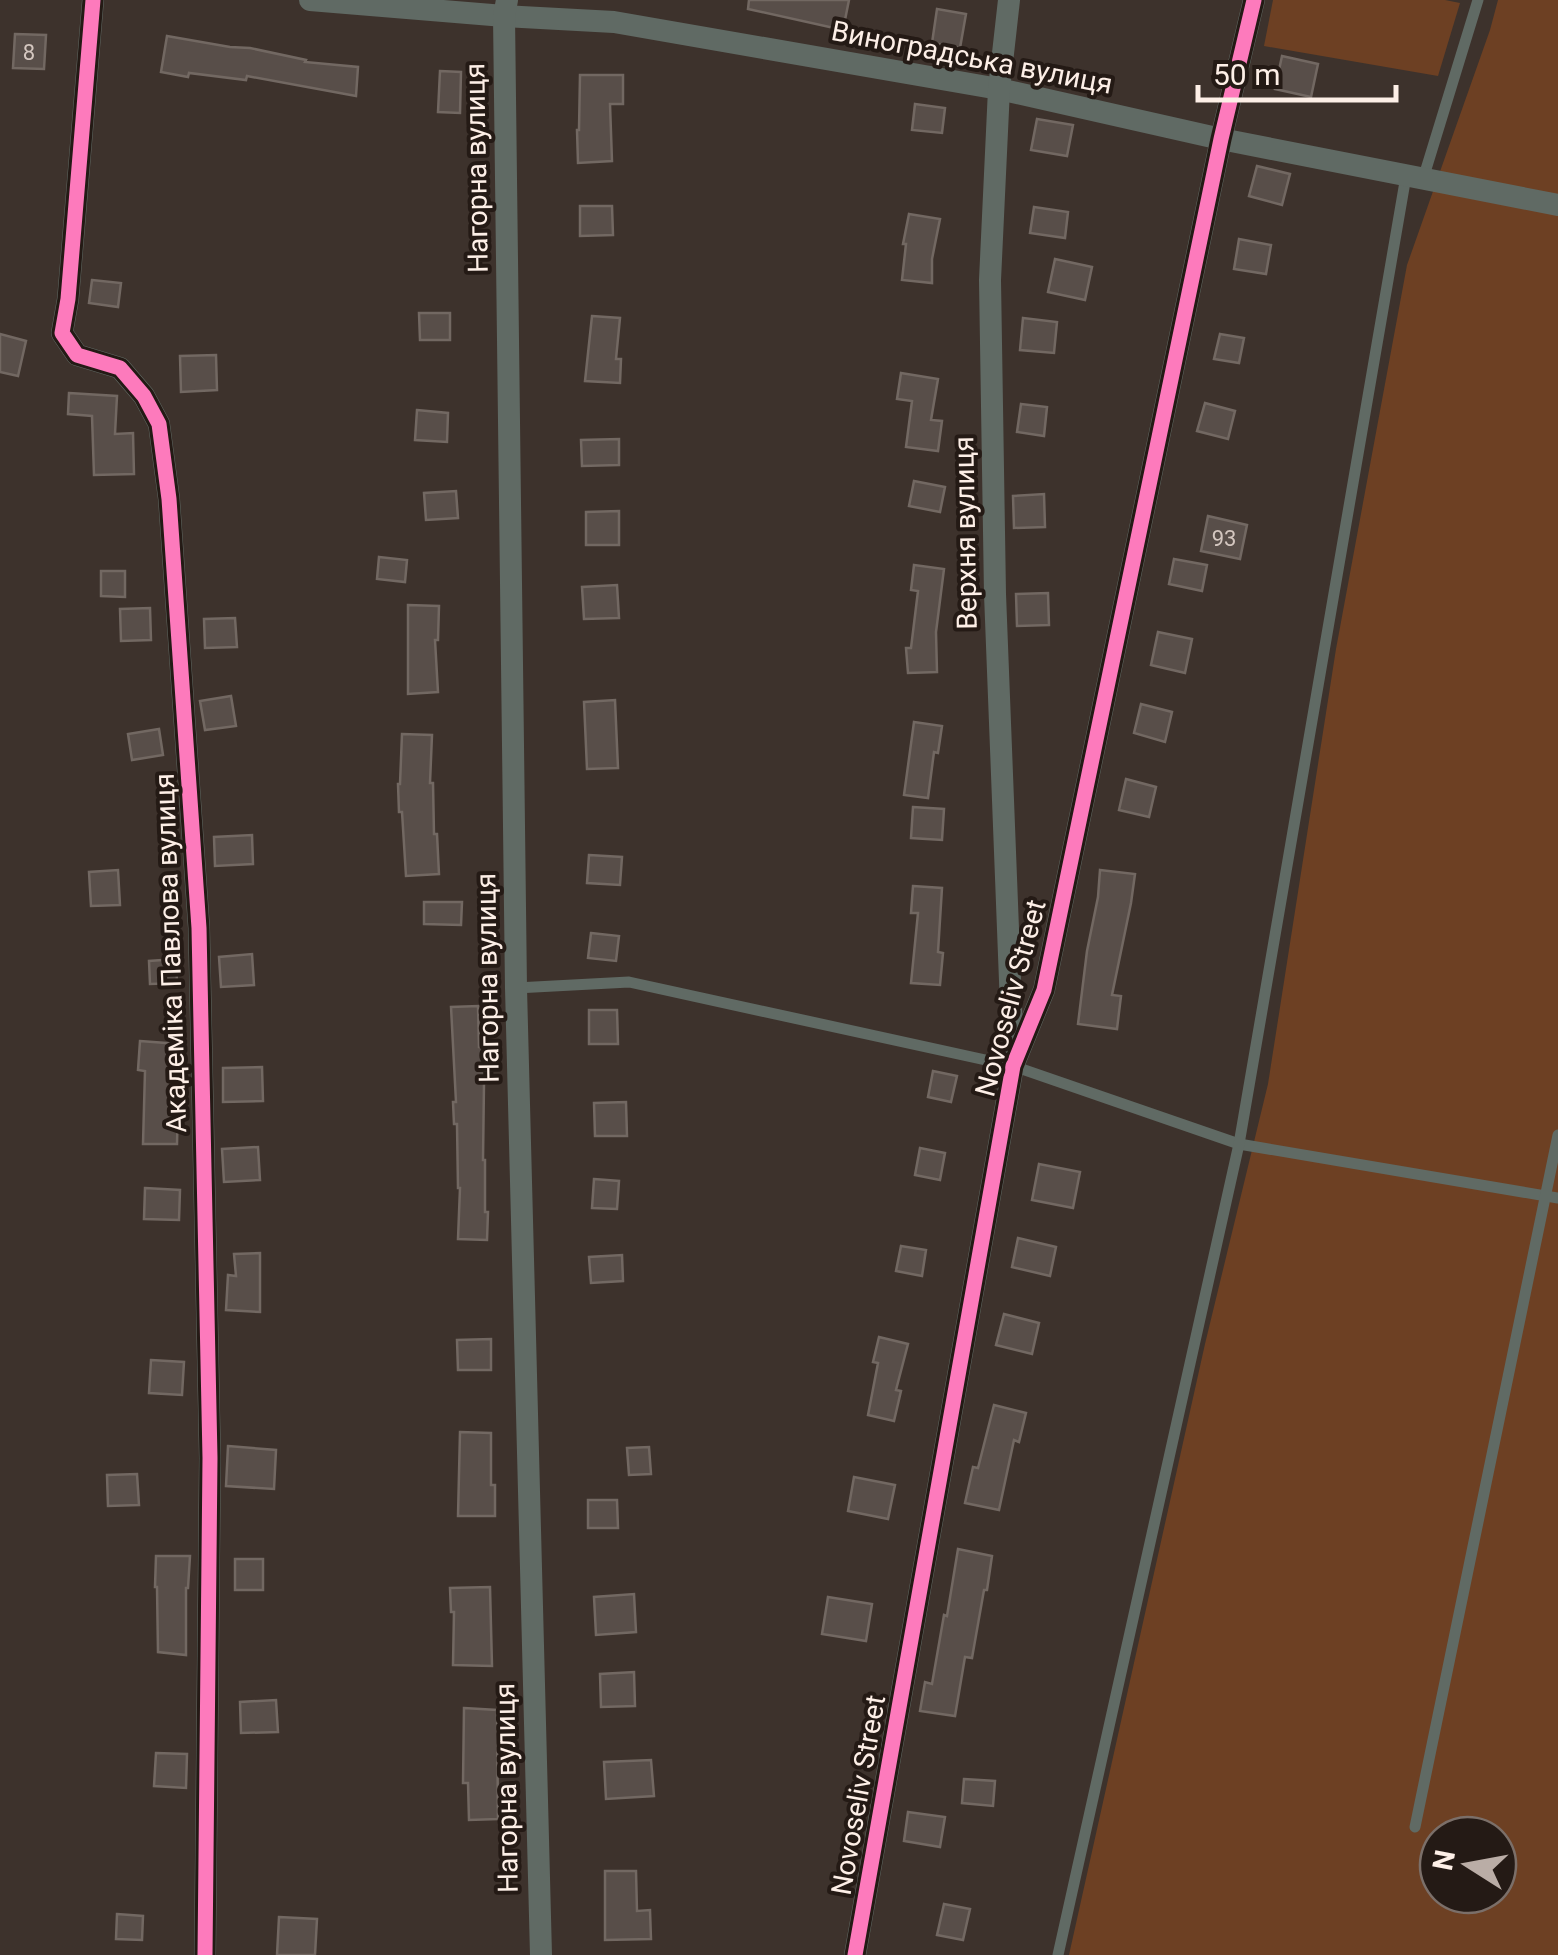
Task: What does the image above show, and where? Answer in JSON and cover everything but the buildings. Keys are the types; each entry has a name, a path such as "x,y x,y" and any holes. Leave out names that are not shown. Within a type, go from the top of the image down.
{"street":[{"name":"Академіка Павлова вулиця","path":"94,0 62,333 77,355 120,368 144,396 159,424 169,499 199,928 210,1458 205,1955"},
{"name":"Виноградська вулиця","path":"310,0 505,8 614,22 998,89 1221,140 1558,205"},
{"name":"Верхня вулиця","path":"1009,0 998,89 990,280 995,594 1013,1066"},
{"name":"Novoseliv Street","path":"855,1955 1013,1066 1044,990 1221,140 1254,0"},
{"name":"Нагорна вулиця","path":"505,8 516,988 541,1955"}],"lane":[{"path":"1058,1955 1239,1144 1414,178 1478,0"},
{"path":"516,988 629,982 1013,1066 1239,1144 1551,1197"},
{"path":"1415,1827 1551,1197 1558,1135"}],"shaded area":[{"path":"1273,0 1460,3 1438,76 1264,46"},
{"path":"1498,0 1558,0 1558,1955 1069,1955 1205,1344 1268,1084 1336,649 1407,265"}],"cycle path":[{"path":"93,0 62,333 77,355 120,368 144,396 159,424 169,499 199,928 210,1458 205,1955"},
{"path":"855,1955 1013,1066 1044,990 1221,139 1254,0"}]}
